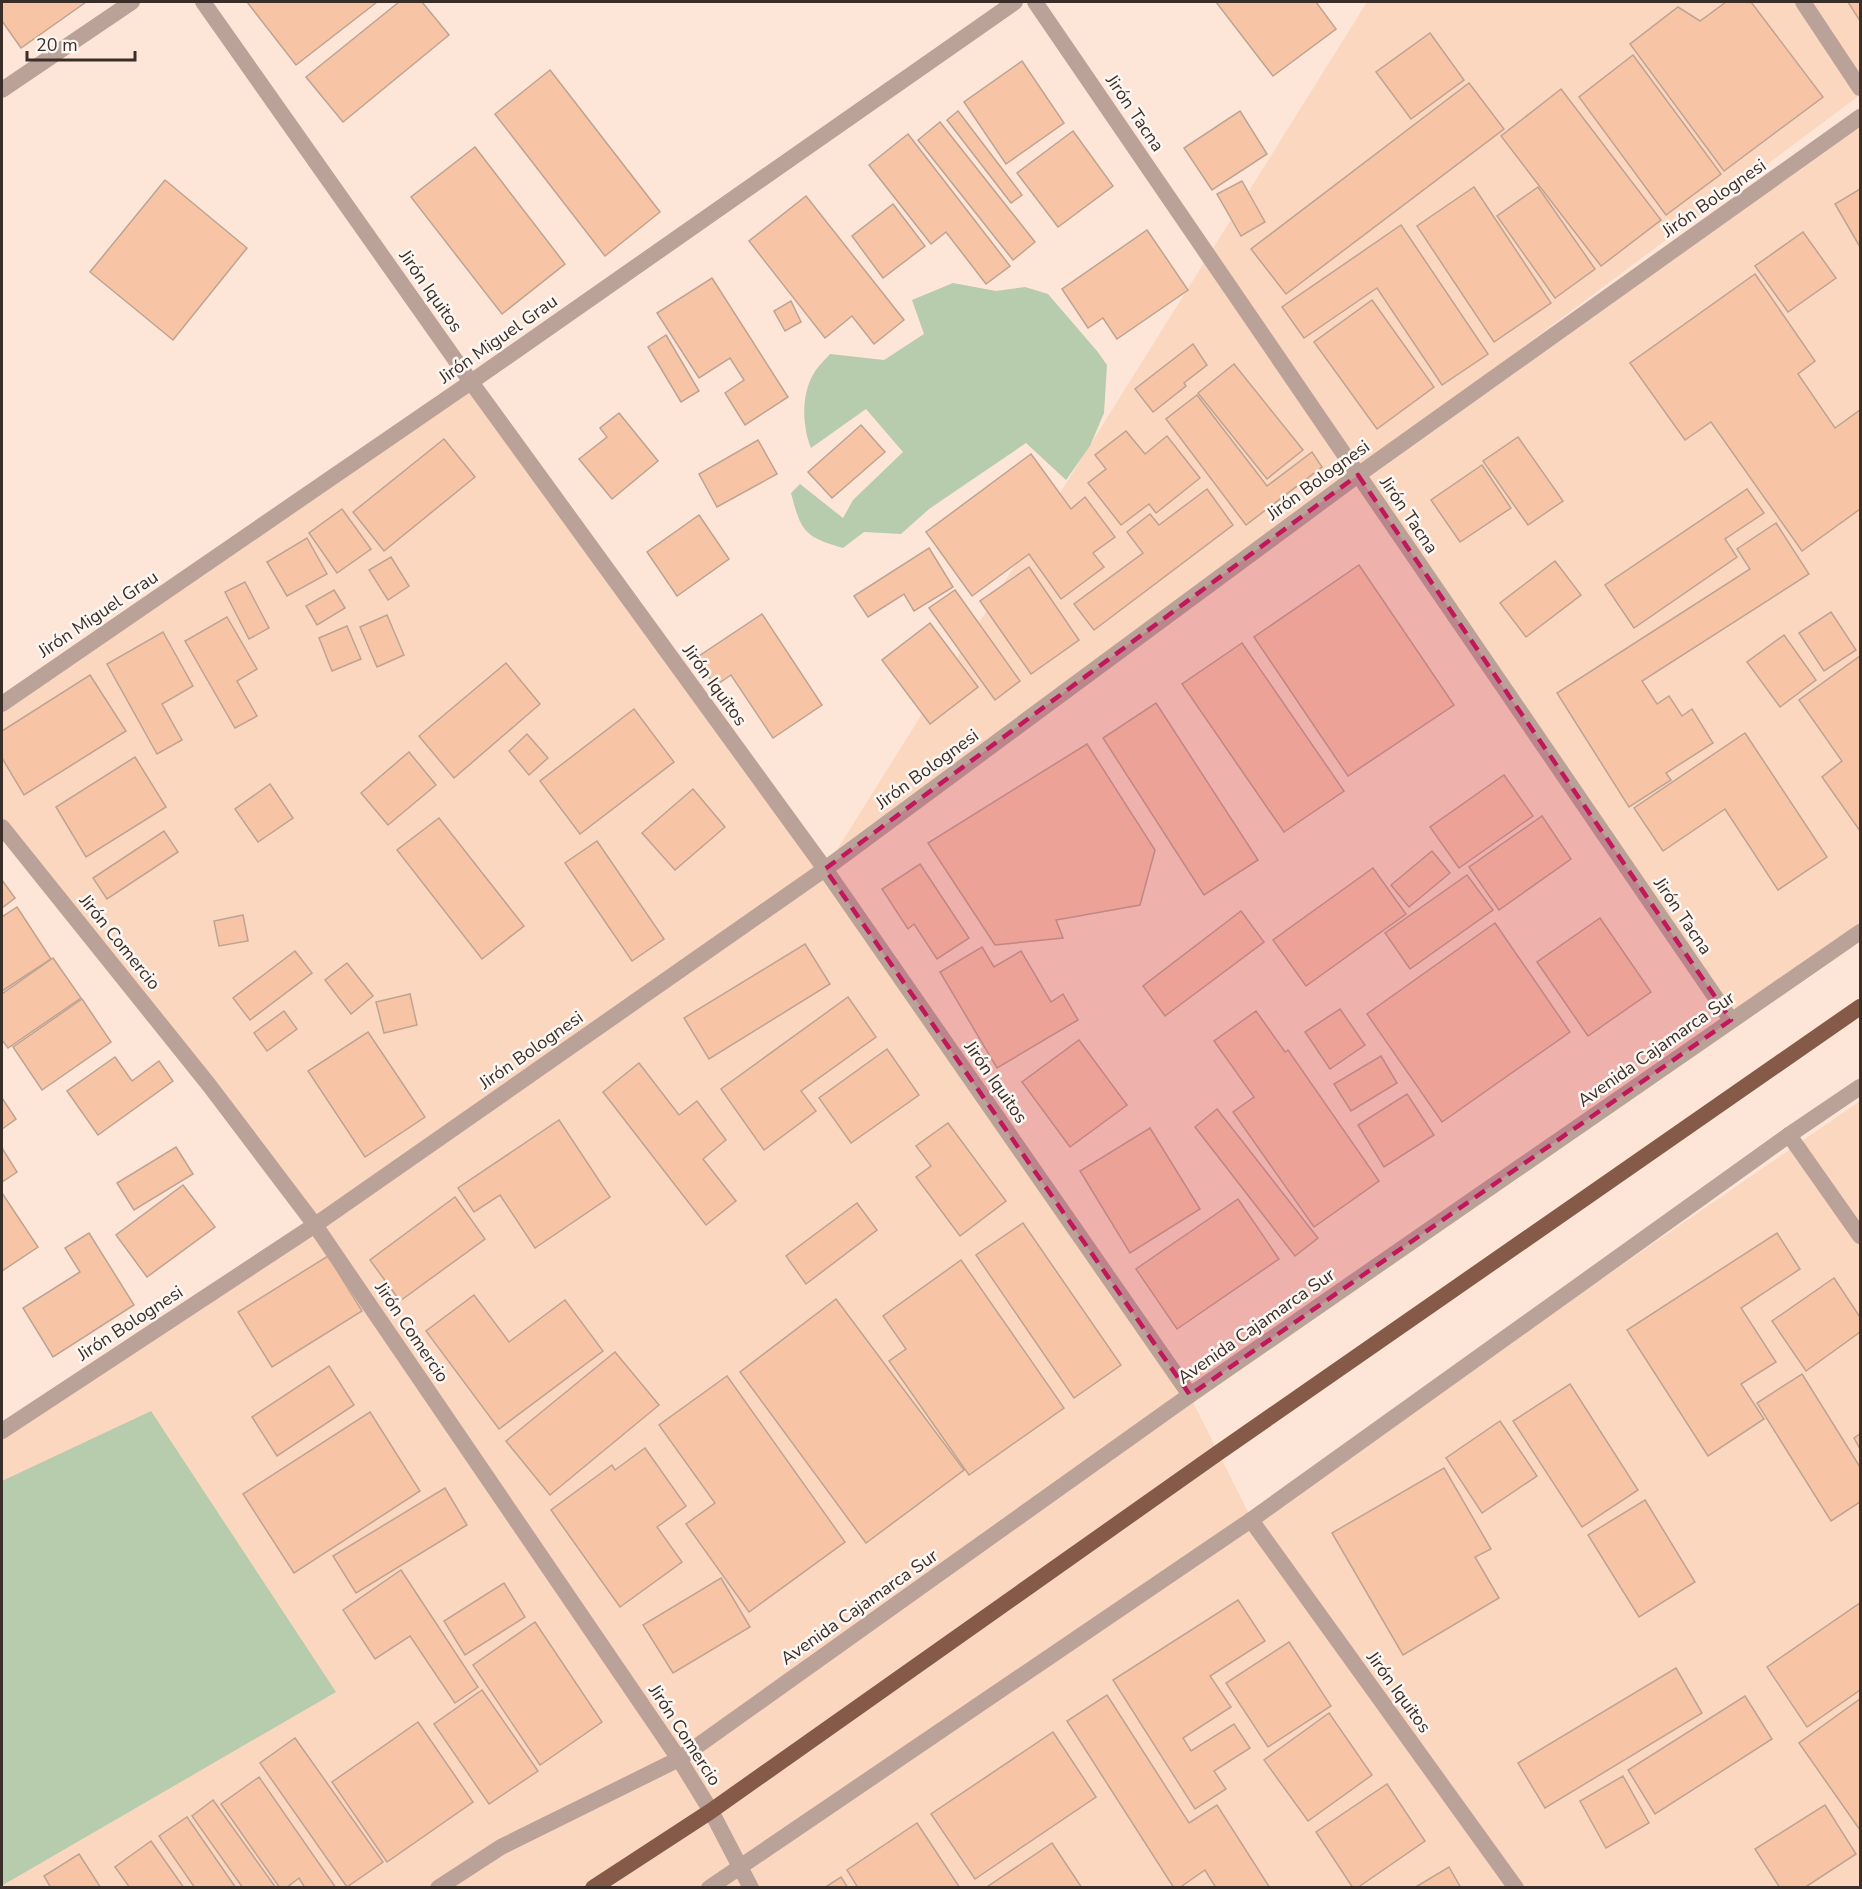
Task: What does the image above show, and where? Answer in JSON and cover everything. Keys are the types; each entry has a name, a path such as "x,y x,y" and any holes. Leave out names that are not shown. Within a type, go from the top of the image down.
{"highway":[{"path":"593,1887 711,1811 1218,1453 1860,1007"}],"street":[{"path":"2,90 132,2"},
{"name":"Jirón Iquitos","path":"203,2 471,382 825,869 1190,1395"},
{"name":"Jirón Miguel Grau","path":"2,704 471,382 1015,2"},
{"name":"Jirón Tacna","path":"1035,2 1731,1020"},
{"path":"1803,2 1860,88"},
{"name":"Jirón Bolognesi","path":"2,1431 315,1225 825,869 1358,475 1860,117"},
{"name":"Jirón Comercio","path":"2,826 209,1085 315,1225 679,1759 711,1811 751,1887"},
{"name":"Avenida Cajamarca Sur","path":"438,1887 501,1847 679,1759 1190,1395 1860,932"},
{"path":"709,1887 1251,1520 1789,1135 1860,1087"},
{"path":"1789,1135 1860,1236"},
{"name":"Jirón Iquitos","path":"1251,1520 1516,1887"}],"highlighted area":[{"path":"1358,475 1731,1020 1190,1395 825,869"}],"shaded area":[{"path":"1367,2 1860,2 1860,95 862,841 1860,126 1860,934 1190,1396 1252,1520 1860,1101 1860,1887 2,1887 2,1431 315,1225 2,827 2,704 471,382 825,869"}],"green space":[{"path":"953,283 996,291 1025,287 1048,294 1097,351 1107,365 1104,413 1090,446 1066,480 1026,443 929,509 901,534 864,532 843,548 812,536 806,531 798,516 791,493 800,484 843,518 853,500 903,452 866,409 811,448 804,410 807,390 814,373 830,354 884,360 924,334 912,300"},
{"path":"151,1411 336,1692 3,1885 2,1481"}],"building":[{"path":"2,2 86,2 21,48 2,21"},
{"path":"247,2 377,2 296,65"},
{"path":"399,2 422,2 449,35 343,122 306,77"},
{"path":"1216,2 1316,2 1336,29 1273,76"},
{"path":"1726,2 1751,2 1823,97 1724,171 1630,44 1678,7 1700,21"},
{"path":"1848,2 1860,2 1860,21"},
{"path":"1430,33 1464,80 1411,119 1376,72"},
{"path":"1633,55 1721,174 1666,215 1579,97"},
{"path":"1022,61 1064,123 1006,164 964,102"},
{"path":"550,70 660,212 605,256 495,114"},
{"path":"1469,83 1504,129 1286,294 1251,249"},
{"path":"1561,89 1661,220 1601,266 1501,136"},
{"path":"958,111 1022,195 1011,203 947,120"},
{"path":"1240,111 1267,154 1212,190 1184,148"},
{"path":"940,122 1035,242 1013,260 918,140"},
{"path":"1073,131 1113,186 1058,227 1017,173"},
{"path":"908,134 1010,266 986,284 946,232 931,244 869,165"},
{"path":"475,147 565,264 502,314 411,197"},
{"path":"165,180 247,248 173,340 90,272"},
{"path":"1242,181 1265,222 1241,236 1217,194"},
{"path":"1474,187 1551,303 1494,342 1417,226"},
{"path":"1538,187 1595,269 1555,298 1497,216"},
{"path":"1860,189 1860,247 1835,204"},
{"path":"806,196 904,320 874,344 852,316 825,338 749,241"},
{"path":"893,204 925,246 883,278 852,236"},
{"path":"1401,225 1488,354 1442,385 1377,288 1304,338 1282,307"},
{"path":"1147,230 1188,290 1117,339 1103,318 1088,328 1062,289"},
{"path":"1803,232 1836,278 1788,312 1755,266"},
{"path":"1755,274 1815,361 1798,374 1835,428 1860,410 1860,509 1802,551 1711,422 1685,440 1630,363"},
{"path":"712,278 788,397 745,425 725,393 744,380 730,358 699,378 657,313"},
{"path":"1372,300 1434,387 1377,429 1314,342"},
{"path":"791,301 801,322 785,331 774,311"},
{"path":"666,335 699,391 681,402 648,347"},
{"path":"1193,344 1207,365 1184,383 1186,386 1153,412 1135,389"},
{"path":"1234,364 1303,450 1267,479 1198,393"},
{"path":"1197,395 1267,486 1312,452 1322,467 1246,525 1166,419"},
{"path":"619,413 658,461 612,499 579,459 607,437 600,428"},
{"path":"861,425 885,452 832,498 808,472"},
{"path":"1126,431 1145,454 1167,436 1200,478 1156,513 1149,504 1121,525 1088,483 1106,469 1095,455"},
{"path":"1518,437 1563,501 1528,525 1483,461"},
{"path":"444,439 475,477 384,551 353,512"},
{"path":"758,440 777,474 717,507 699,474"},
{"path":"1031,454 1071,509 1085,497 1115,537 1093,553 1104,567 1061,599 1029,554 972,596 926,532"},
{"path":"1482,465 1511,508 1460,542 1431,500"},
{"path":"1207,489 1233,525 1094,630 1074,604 1143,553 1127,532 1150,514 1159,525"},
{"path":"1747,489 1764,513 1725,539 1737,557 1634,628 1605,585"},
{"path":"342,509 371,549 337,573 309,533"},
{"path":"699,515 729,559 677,596 647,552"},
{"path":"1776,523 1809,574 1642,681 1657,704 1669,696 1682,716 1692,709 1713,743 1666,773 1671,780 1629,807 1557,693 1750,569 1737,549"},
{"path":"307,538 327,574 287,596 267,562"},
{"path":"929,548 953,587 914,611 904,594 868,617 854,596"},
{"path":"391,557 409,586 388,600 369,570"},
{"path":"1555,561 1581,595 1526,637 1500,603"},
{"path":"1359,565 1454,705 1348,776 1254,637"},
{"path":"1029,567 1079,640 1031,674 980,601"},
{"path":"245,582 269,628 249,639 225,592"},
{"path":"334,590 345,608 317,625 306,606"},
{"path":"955,590 1020,681 995,700 929,608"},
{"path":"1831,612 1856,650 1824,671 1799,633"},
{"path":"762,614 822,705 773,738 731,675 715,686 696,658"},
{"path":"387,615 404,655 377,667 360,627"},
{"path":"227,617 257,669 237,681 257,716 235,728 185,641"},
{"path":"930,623 978,687 930,724 882,660"},
{"path":"347,626 361,659 332,671 319,638"},
{"path":"163,632 193,686 162,704 182,740 157,754 107,664"},
{"path":"1784,635 1816,680 1780,707 1747,662"},
{"path":"1242,643 1344,791 1284,832 1182,684"},
{"path":"1860,656 1860,831 1822,777 1842,761 1799,700"},
{"path":"506,663 540,704 454,778 419,736"},
{"path":"90,675 126,731 24,795 2,758 2,731"},
{"path":"1156,703 1258,860 1204,895 1103,738"},
{"path":"634,709 674,762 580,834 540,781"},
{"path":"1745,733 1827,857 1778,890 1725,809 1663,851 1634,808"},
{"path":"527,734 548,758 529,775 509,751"},
{"path":"1087,744 1155,850 1140,905 1056,920 1063,938 995,945 928,843"},
{"path":"409,752 436,785 388,825 361,793"},
{"path":"135,757 166,807 86,857 56,807"},
{"path":"1504,775 1533,816 1459,868 1430,827"},
{"path":"270,784 293,818 258,842 235,809"},
{"path":"693,789 725,827 675,870 642,833"},
{"path":"1542,816 1571,859 1499,910 1469,867"},
{"path":"439,818 524,926 482,959 397,850"},
{"path":"164,831 178,852 107,899 93,878"},
{"path":"597,841 664,939 632,961 565,863"},
{"path":"1432,851 1450,873 1409,907 1391,885"},
{"path":"920,864 969,938 937,959 914,924 908,929 882,889"},
{"path":"1373,868 1406,914 1306,986 1273,940"},
{"path":"1467,875 1493,910 1410,969 1385,933"},
{"path":"2,880 15,898 2,908"},
{"path":"17,907 51,959 2,991 2,917"},
{"path":"1241,911 1264,942 1165,1016 1143,986"},
{"path":"243,915 248,941 219,946 214,921"},
{"path":"1600,918 1651,992 1588,1036 1537,962"},
{"path":"1495,923 1570,1032 1442,1122 1367,1014"},
{"path":"805,944 830,984 709,1059 684,1018"},
{"path":"982,947 994,967 1021,951 1051,1002 1063,994 1078,1020 997,1068 940,972"},
{"path":"295,951 312,973 250,1020 233,998"},
{"path":"53,958 81,998 8,1048 2,1040 2,994"},
{"path":"347,963 373,996 351,1014 325,980"},
{"path":"410,994 417,1025 384,1033 376,1002"},
{"path":"848,997 876,1037 801,1091 816,1111 764,1150 721,1089"},
{"path":"82,999 111,1042 42,1090 13,1047"},
{"path":"1340,1009 1365,1045 1330,1069 1305,1032"},
{"path":"284,1011 297,1029 267,1051 254,1033"},
{"path":"1256,1011 1285,1052 1288,1050 1379,1181 1314,1227 1233,1112 1254,1097 1214,1041"},
{"path":"368,1032 425,1117 365,1157 308,1071"},
{"path":"1079,1040 1127,1105 1070,1147 1022,1082"},
{"path":"887,1049 919,1095 851,1143 819,1098"},
{"path":"1381,1056 1397,1083 1351,1111 1334,1084"},
{"path":"115,1057 132,1081 159,1061 173,1081 98,1135 67,1091"},
{"path":"639,1063 679,1115 697,1101 726,1140 703,1159 736,1201 706,1225 603,1092"},
{"path":"1407,1094 1434,1135 1384,1167 1358,1125"},
{"path":"2,1098 16,1119 2,1129"},
{"path":"1217,1109 1318,1238 1295,1256 1195,1127"},
{"path":"559,1120 610,1197 535,1248 500,1195 474,1212 458,1188"},
{"path":"948,1123 1006,1201 960,1236 916,1177 931,1166 916,1146"},
{"path":"1150,1128 1200,1209 1130,1253 1080,1171"},
{"path":"176,1147 193,1174 134,1210 117,1183"},
{"path":"2,1148 17,1172 2,1182"},
{"path":"183,1185 215,1227 147,1277 116,1235"},
{"path":"2,1193 38,1247 2,1271"},
{"path":"455,1197 485,1239 400,1301 370,1260"},
{"path":"1238,1199 1279,1259 1177,1329 1136,1269"},
{"path":"857,1203 877,1230 806,1284 786,1256"},
{"path":"1023,1223 1121,1365 1074,1398 976,1255"},
{"path":"89,1233 134,1305 53,1357 23,1308 80,1272 65,1248"},
{"path":"1777,1233 1800,1269 1741,1308 1776,1362 1741,1384 1764,1419 1708,1456 1627,1330"},
{"path":"328,1256 362,1311 272,1367 238,1312"},
{"path":"961,1260 1064,1408 969,1475 889,1361 906,1349 883,1316"},
{"path":"1834,1278 1860,1317 1860,1332 1806,1371 1772,1321"},
{"path":"474,1295 509,1342 565,1300 603,1351 499,1429 426,1331"},
{"path":"836,1299 964,1470 866,1543 740,1372"},
{"path":"615,1352 659,1405 550,1495 506,1441"},
{"path":"329,1366 354,1405 277,1456 252,1417"},
{"path":"1802,1374 1860,1467 1860,1502 1831,1521 1757,1403"},
{"path":"727,1376 845,1542 749,1612 686,1524 715,1503 659,1425"},
{"path":"1570,1384 1638,1490 1582,1527 1513,1421"},
{"path":"370,1412 420,1491 294,1573 243,1494"},
{"path":"1500,1421 1537,1476 1482,1513 1446,1458"},
{"path":"1860,1434 1860,1449 1854,1438"},
{"path":"645,1448 686,1506 657,1527 682,1562 620,1607 551,1510 612,1465 615,1470"},
{"path":"1444,1468 1491,1549 1475,1557 1499,1598 1403,1655 1332,1533"},
{"path":"445,1488 467,1525 356,1593 333,1556"},
{"path":"1645,1500 1695,1582 1639,1617 1588,1535"},
{"path":"401,1570 478,1687 455,1703 410,1636 375,1659 343,1610"},
{"path":"721,1578 750,1627 673,1673 643,1625"},
{"path":"504,1583 525,1617 465,1655 444,1621"},
{"path":"1238,1600 1265,1641 1210,1676 1231,1707 1183,1738 1191,1751 1234,1724 1250,1748 1214,1771 1226,1789 1195,1809 1113,1680"},
{"path":"1860,1603 1860,1690 1807,1727 1767,1667"},
{"path":"535,1622 602,1722 540,1765 473,1665"},
{"path":"1289,1642 1331,1706 1268,1747 1226,1683"},
{"path":"1676,1668 1702,1713 1545,1808 1518,1763"},
{"path":"482,1690 538,1771 489,1804 434,1724"},
{"path":"1107,1695 1189,1823 1217,1805 1270,1888 1216,1888 1205,1870 1179,1888 1174,1888 1067,1721"},
{"path":"1745,1696 1772,1739 1655,1814 1628,1770"},
{"path":"1860,1699 1860,1830 1799,1743"},
{"path":"1329,1713 1372,1775 1308,1821 1264,1760"},
{"path":"418,1722 473,1802 387,1862 332,1782"},
{"path":"1053,1732 1096,1797 975,1879 931,1814"},
{"path":"295,1738 383,1862 347,1887 260,1763"},
{"path":"1623,1776 1649,1823 1606,1848 1580,1801"},
{"path":"259,1777 336,1888 305,1888 299,1878 286,1888 280,1888 221,1804"},
{"path":"1387,1784 1425,1841 1357,1888 1353,1888 1316,1832"},
{"path":"213,1800 276,1888 243,1888 192,1816"},
{"path":"1825,1805 1856,1854 1804,1888 1780,1888 1755,1849"},
{"path":"187,1817 236,1888 195,1888 159,1836"},
{"path":"917,1823 960,1888 858,1888 847,1870"},
{"path":"151,1841 184,1888 130,1888 115,1867"},
{"path":"1052,1843 1082,1888 987,1888 987,1887"},
{"path":"79,1854 101,1888 51,1888 44,1876"},
{"path":"1449,1867 1461,1888 1414,1888"},
{"path":"841,1877 848,1888 824,1888"}]}
